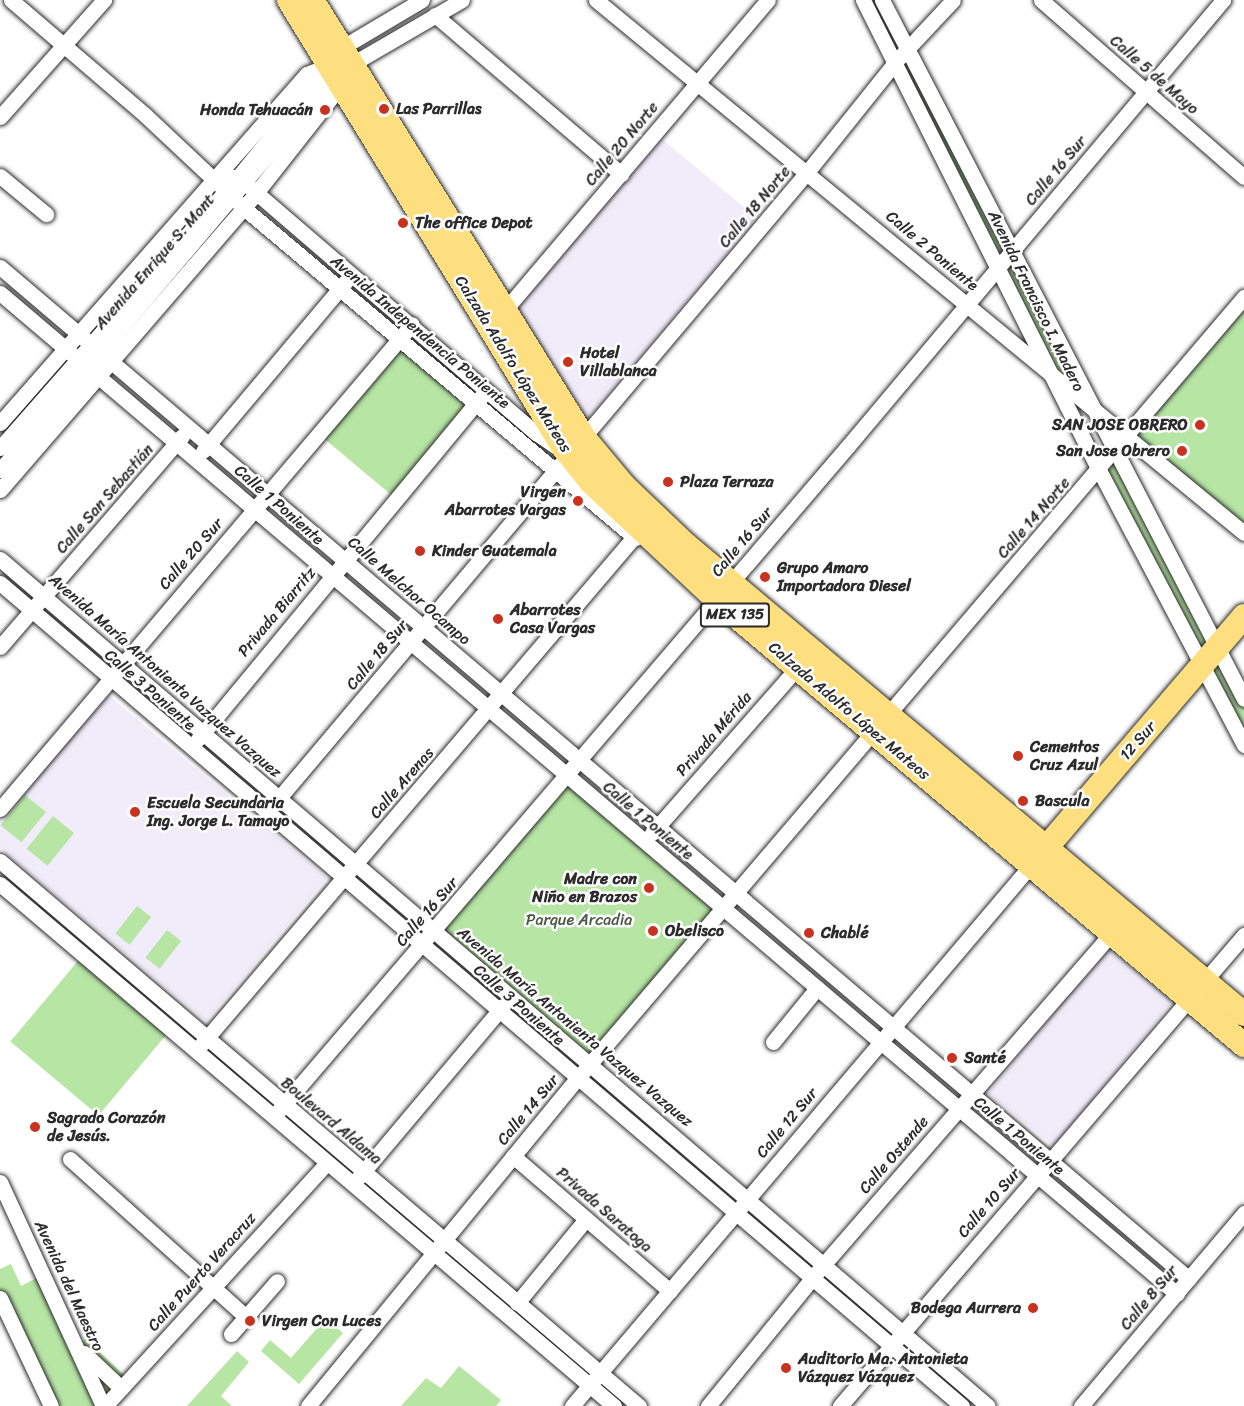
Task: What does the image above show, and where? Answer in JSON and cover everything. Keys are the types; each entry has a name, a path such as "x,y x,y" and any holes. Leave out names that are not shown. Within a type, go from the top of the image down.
{"main road":[{"name":"Calzada Adolfo López Mateos","path":"289,0 340,67 504,311 569,454 625,487 720,595"},
{"name":"Calzada Adolfo López Mateos","path":"312,0 340,67 569,454 591,482 720,595 804,659 1197,990 1244,1045"},
{"name":"12 Sur","path":"1039,856 1244,616"},
{"name":"Calzada Adolfo López Mateos","path":"1039,856 1113,932 1197,990 1244,1014"}],"street":[{"name":"Avenida Independencia Poniente","path":"11,0 66,46 230,194 476,403 569,454"},
{"path":"0,117 66,46 104,0"},
{"path":"230,194 247,185 340,67 422,0"},
{"path":"0,490 87,367 94,347 230,194 307,74 340,67 462,0"},
{"name":"Calle 2 Poniente","path":"596,0 699,81 1244,533"},
{"name":"Avenida Francisco I. Madero","path":"863,0 998,264 1099,470 1244,745"},
{"name":"Avenida Francisco I. Madero","path":"882,0 1244,699"},
{"name":"Calle 18 Norte","path":"569,454 808,171 896,61 909,51 953,0"},
{"name":"Calle 5 de Mayo","path":"1041,0 1244,177"},
{"name":"Calle 16 Sur","path":"274,1116 286,1106 567,776 1223,0"},
{"name":"Calle 20 Norte","path":"504,311 763,2"},
{"path":"435,15 621,174"},
{"path":"0,176 46,214"},
{"name":"Avenida Independencia Poniente","path":"247,185 412,324 536,433 569,454 634,537 720,595"},
{"path":"230,194 247,185"},
{"name":"Avenida Enrique S. Mont","path":"0,470 87,367 94,347 230,194"},
{"name":"Calle Melchor Ocampo","path":"0,267 657,827"},
{"path":"196,458 352,274"},
{"path":"0,294 87,367"},
{"name":"Calle 14 Norte","path":"881,725 1128,437 1244,297"},
{"name":"Calle 20 Sur","path":"0,809 121,663 412,324"},
{"path":"0,423 65,348 94,347"},
{"name":"Avenida Enrique S. Mont","path":"0,448 87,367"},
{"name":"Calle 1 Poniente","path":"87,367 255,507 411,643 1177,1294"},
{"name":"Privada Biarritz","path":"192,750 201,731 487,390"},
{"name":"Calle San Sebastián","path":"0,647 189,428"},
{"name":"Calle 18 Sur","path":"266,813 569,454"},
{"name":"Calle Arenas","path":"196,1050 634,537"},
{"path":"1149,565 1169,555"},
{"name":"Avenida María Antonienta Vazquez Vazquez","path":"0,560 591,1063 988,1406"},
{"name":"Calle 3 Poniente","path":"0,583 192,750 891,1345 957,1404"},
{"name":"Privada Mérida","path":"645,842 804,659"},
{"name":"Calle 14 Sur","path":"308,1406 577,1079 881,725"},
{"name":"Calle 1 Poniente","path":"657,827 738,893 1189,1279"},
{"name":"Calle 12 Sur","path":"572,1406 734,1212 1039,856"},
{"name":"Boulevard Aldama","path":"0,861 517,1303 595,1379 614,1406"},
{"name":"Boulevard Aldama","path":"0,884 434,1253 595,1379 639,1406"},
{"name":"Calle Ostende","path":"708,1406 812,1278 1113,932"},
{"name":"Calle 10 Sur","path":"840,1406 1244,935"},
{"path":"773,1042 817,988"},
{"path":"352,1185 511,996"},
{"name":"Privada Saratoga","path":"513,1156 670,1291"},
{"path":"70,1159 246,1317"},
{"name":"Calle Puerto Veracruz","path":"104,1406 327,1163"},
{"name":"Avenida del Maestro","path":"0,1182 5,1205 78,1347 104,1406"},
{"name":"Calle 8 Sur","path":"1081,1406 1244,1213"},
{"path":"517,1303 586,1219"},
{"path":"231,1334 277,1281"},
{"path":"0,1298 51,1406"},
{"path":"78,1347 121,1389"},
{"path":"957,1404 967,1387"}],"shaded area":[{"path":"662,139 757,218 585,421 516,309"},
{"path":"108,695 327,878 206,1021 0,848 0,819"},
{"path":"1106,948 1172,1001 1054,1147 988,1093"}],"green space":[{"path":"863,0 882,0 1092,408 1053,374"},
{"path":"1244,297 1244,533 1128,437"},
{"path":"400,339 476,403 395,498 320,435"},
{"path":"1115,452 1244,699 1244,745 1099,470"},
{"name":"Parque Arcadia","path":"567,776 725,908 594,1065 436,932"},
{"path":"25,795 46,812 21,842 0,825"},
{"path":"53,816 74,833 48,866 27,849"},
{"path":"137,906 151,917 130,945 115,934"},
{"path":"167,930 181,941 160,969 145,958"},
{"path":"83,955 171,1029 98,1115 10,1042"},
{"path":"11,1264 21,1286 44,1274 79,1347 85,1339 135,1385 116,1406 51,1406 0,1297 0,1269"},
{"path":"326,1318 343,1333 299,1384 261,1351 270,1340 291,1358"},
{"path":"237,1351 249,1362 221,1396 232,1406 187,1406"},
{"path":"459,1366 501,1400 496,1406 401,1406 426,1378 441,1388"}],"place":[{"name":"Las Parrillas","path":"384,109"},
{"name":"Honda Tehuacán","path":"325,110"},
{"name":"The office Depot","path":"403,223"},
{"name":"Hotel Villablanca","path":"568,362"},
{"name":"SAN JOSE OBRERO","path":"1200,425"},
{"name":"San Jose Obrero","path":"1182,451"},
{"name":"Plaza Terraza","path":"668,482"},
{"name":"Virgen Abarrotes Vargas","path":"578,501"},
{"name":"Kinder Guatemala","path":"420,551"},
{"name":"Grupo Amaro Importadora Diesel","path":"765,577"},
{"name":"Abarrotes Casa Vargas","path":"498,619"},
{"name":"Cementos Cruz Azul","path":"1018,756"},
{"name":"Bascula","path":"1023,801"},
{"name":"Escuela Secundaria Ing. Jorge L. Tamayo","path":"135,812"},
{"name":"Madre con Niño en Brazos","path":"649,888"},
{"name":"Obelisco","path":"653,931"},
{"name":"Chablé","path":"809,933"},
{"name":"Santé","path":"952,1058"},
{"name":"Sagrado Corazón de Jesús.","path":"35,1127"},
{"name":"Bodega Aurrera","path":"1033,1308"},
{"name":"Virgen Con Luces","path":"250,1321"},
{"name":"Auditorio Ma. Antonieta Vázquez Vázquez","path":"786,1368"}]}
